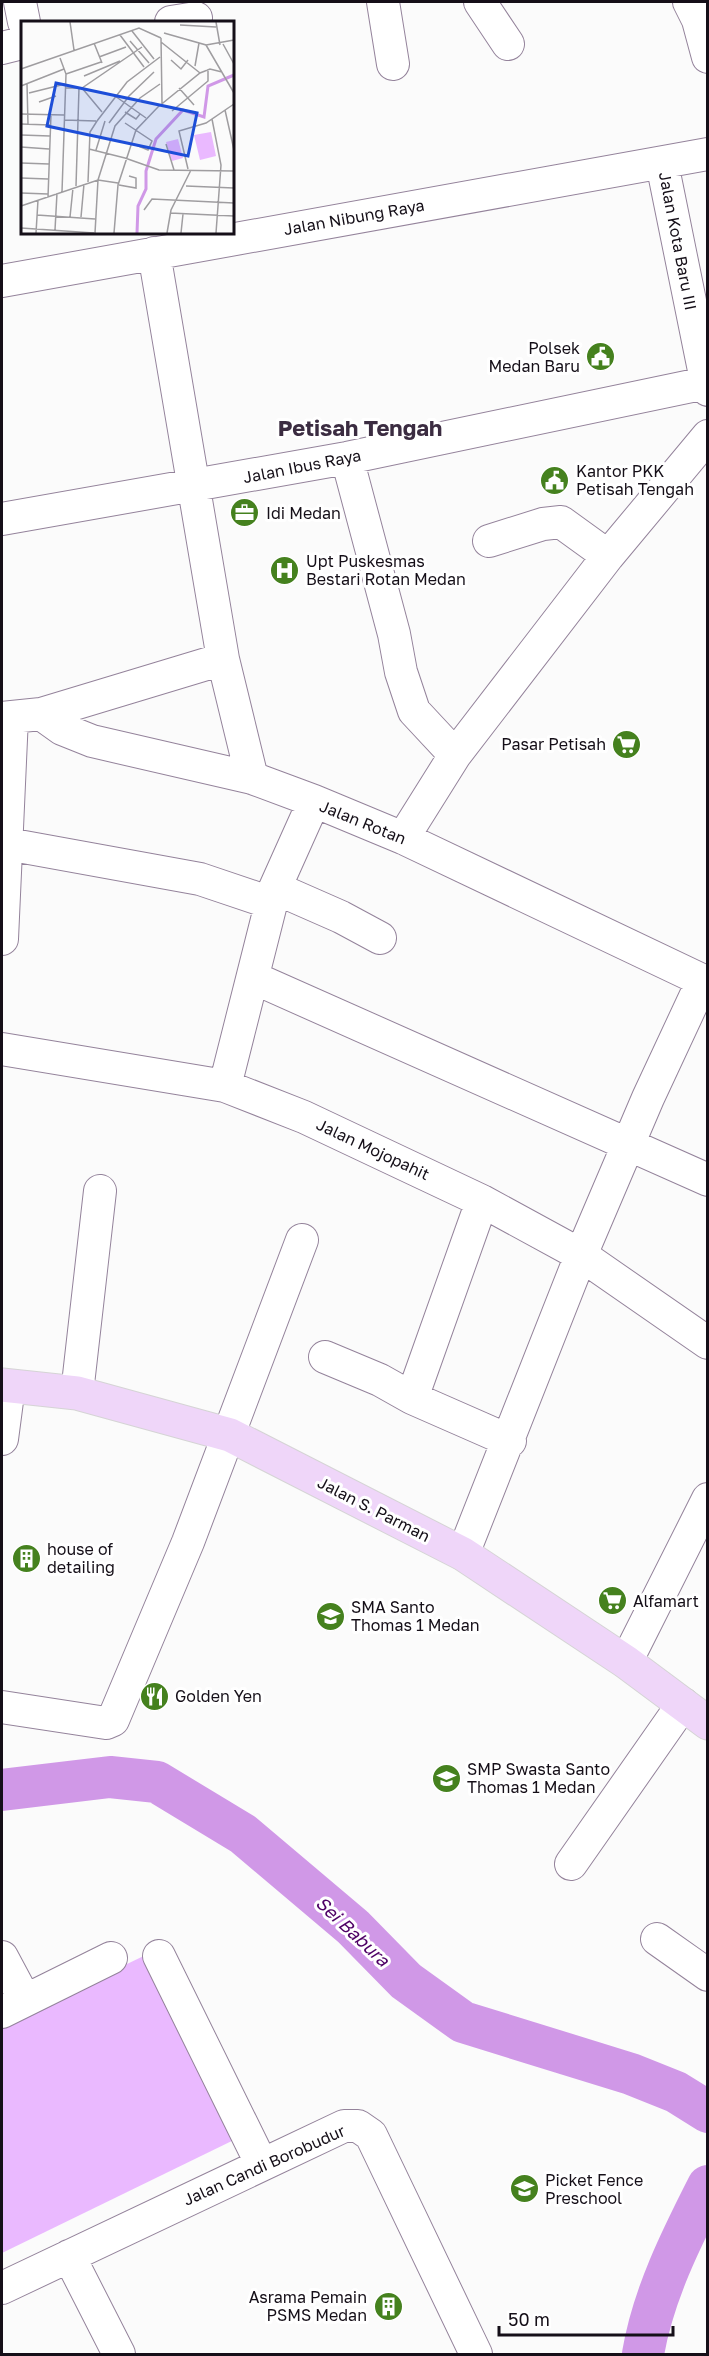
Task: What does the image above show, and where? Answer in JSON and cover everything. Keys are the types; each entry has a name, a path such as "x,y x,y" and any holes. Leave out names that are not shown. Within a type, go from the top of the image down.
{"main road":[{"name":"Jalan S. Parman","path":"5,1386 77,1393 230,1435 464,1554 626,1662 695,1713"}],"street":[{"path":"20,2 24,21"},
{"path":"382,2 393,64"},
{"path":"480,2 508,44"},
{"path":"689,2 698,20 708,57"},
{"path":"2,48 21,44"},
{"name":"Jalan Nibung Raya","path":"2,281 154,254 231,236 708,154"},
{"name":"Jalan Kota Baru III","path":"662,162 707,386"},
{"path":"154,254 223,659 252,778"},
{"name":"Jalan Ibus Raya","path":"2,519 347,458 707,386"},
{"path":"403,838 455,755 608,555 708,436"},
{"path":"347,458 394,634 401,672 414,711 455,755"},
{"path":"489,541 543,524 561,522 608,555"},
{"path":"2,939 4,843 18,716 223,659"},
{"name":"Jalan Rotan","path":"18,716 92,741 252,778 314,801 403,838 705,982"},
{"path":"225,1086 273,896 314,801"},
{"path":"4,843 200,879 273,896 341,917 380,938"},
{"path":"254,978 708,1180"},
{"path":"464,1554 510,1441 580,1255 629,1143 705,982"},
{"name":"Jalan Mojopahit","path":"2,1049 225,1086 304,1117 482,1201 580,1255 708,1343"},
{"path":"77,1393 100,1191"},
{"path":"412,1398 482,1201"},
{"path":"2,1707 106,1723 113,1720 230,1435 302,1240"},
{"path":"325,1357 510,1441"},
{"path":"2,1439 5,1386"},
{"path":"626,1662 708,1500"},
{"path":"571,1864 695,1713"},
{"path":"657,1939 708,1975"},
{"path":"159,1956 261,2163"},
{"path":"2,1957 13,2006 111,1958"},
{"name":"Jalan Candi Borobudur","path":"2,2288 261,2163 344,2126 358,2126 371,2135 476,2355"},
{"path":"69,2256 118,2355"}],"shaded area":[{"path":"152,1952 240,2137 2,2253 2,2024"}],"waterway":[{"name":"Sei Babura","path":"2,1790 110,1777 157,1782 243,1834 353,1927 406,1981 463,2022 631,2074 676,2092 708,2112"},
{"name":"Sei Babura","path":"643,2354 661,2289 678,2247 708,2186"}],"place":[{"name":"Polsek Medan Baru","path":"601,357"},
{"name":"Kantor PKK Petisah Tengah","path":"555,480"},
{"name":"Idi Medan","path":"245,513"},
{"name":"Upt Puskesmas Bestari Rotan Medan","path":"285,570"},
{"name":"Pasar Petisah","path":"627,744"},
{"name":"house of detailing","path":"26,1558"},
{"name":"Alfamart","path":"612,1601"},
{"name":"SMA Santo Thomas 1 Medan","path":"330,1616"},
{"name":"Golden Yen","path":"154,1696"},
{"name":"SMP Swasta Santo Thomas 1 Medan","path":"446,1778"},
{"name":"Picket Fence Preschool","path":"524,2189"},
{"name":"Asrama Pemain PSMS Medan","path":"388,2306"}],"district":[{"name":"Petisah Tengah","path":"360,427"}]}
